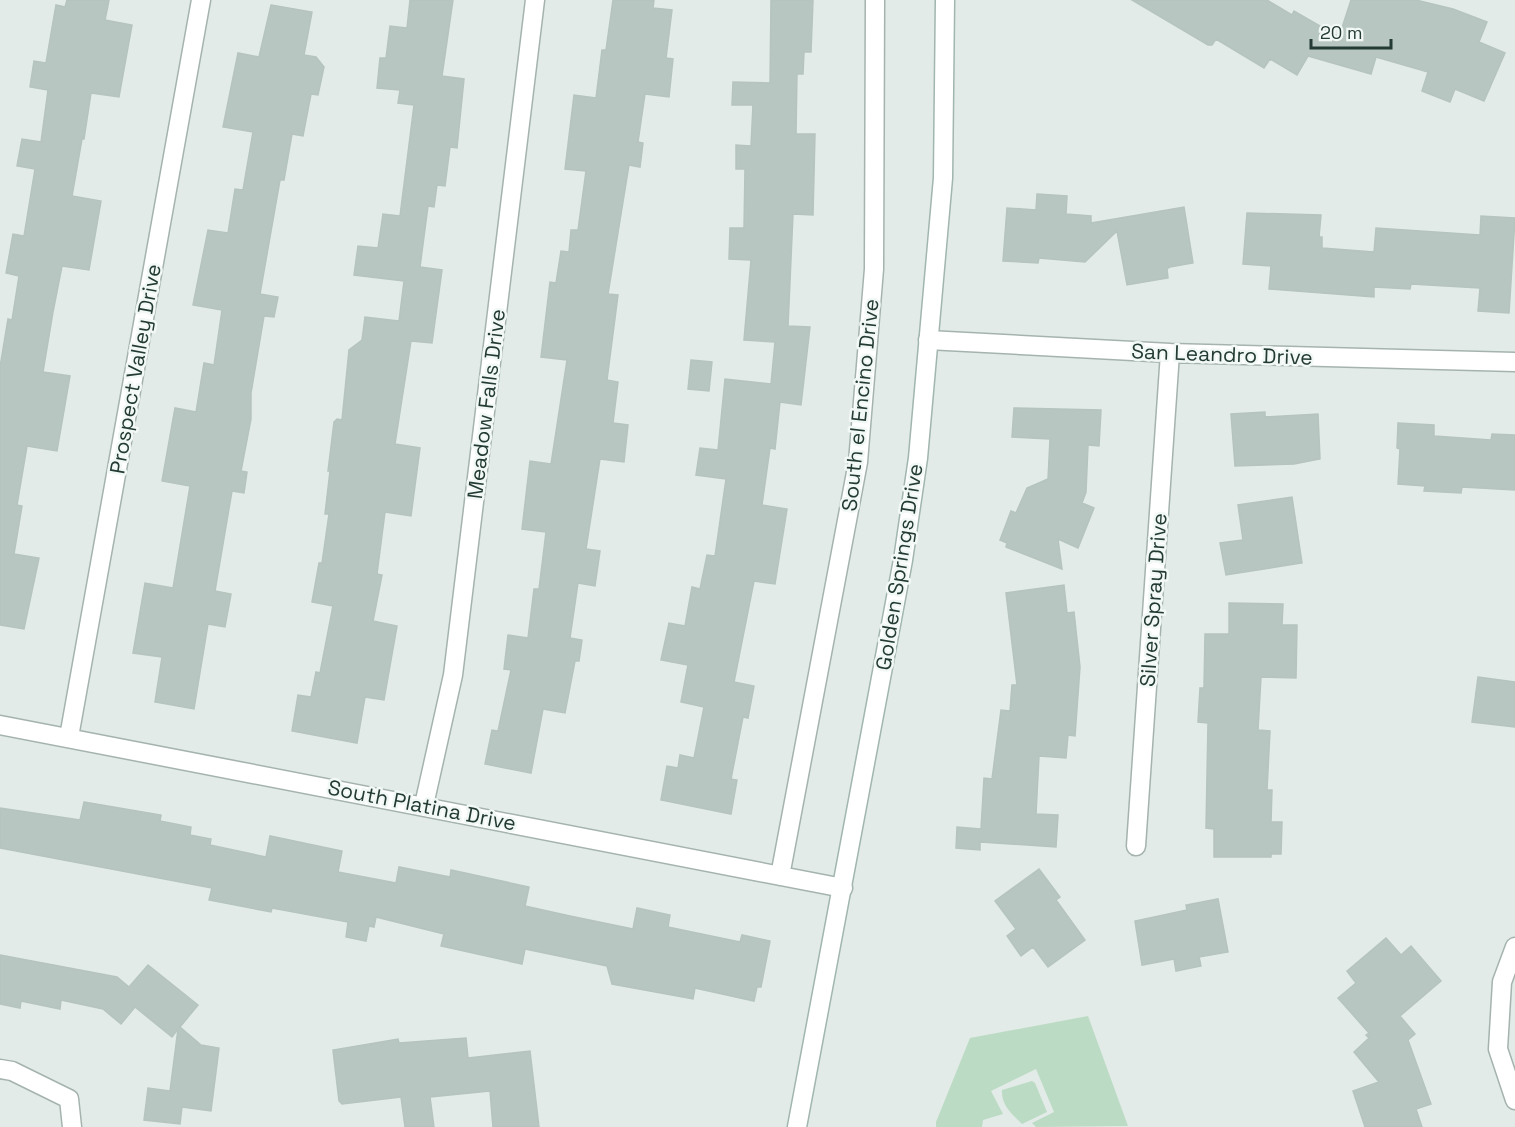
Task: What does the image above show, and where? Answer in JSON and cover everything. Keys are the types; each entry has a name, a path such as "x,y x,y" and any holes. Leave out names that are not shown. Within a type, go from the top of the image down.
{"street":[{"name":"Prospect Valley Drive","path":"69,737 201,0"},
{"name":"Meadow Falls Drive","path":"424,805 453,675 536,0"},
{"name":"South el Encino Drive","path":"780,876 858,462 874,269 875,0"},
{"name":"Golden Springs Drive","path":"796,1127 843,888 903,560 918,459 943,178 945,0"},
{"name":"San Leandro Drive","path":"928,340 1170,353 1515,362"},
{"name":"Silver Spray Drive","path":"1136,846 1170,353"},
{"name":"South Platina Drive","path":"0,725 424,805 843,888"},
{"path":"1515,948 1502,982 1498,1049 1515,1100"},
{"path":"0,1069 12,1071 69,1099 72,1127"}],"green space":[{"path":"1088,1016 1128,1126 1036,1127 1032,1123 1054,1112 1036,1069 991,1091 1003,1114 983,1120 982,1127 936,1127 970,1038"},
{"path":"1032,1081 1035,1083 1047,1112 1022,1124 1005,1105 1002,1090"}],"building":[{"path":"67,0 109,0 105,20 132,25 119,97 91,93 84,139 82,139 72,196 101,201 89,270 62,266 53,312 43,372 70,376 57,451 27,446 17,505 22,506 14,554 39,558 24,629 0,625 0,367 8,319 12,320 19,276 6,273 13,234 24,236 35,169 17,166 22,139 41,142 48,90 30,87 34,61 46,63 56,5 65,7"},
{"path":"410,0 453,0 442,76 464,79 457,148 450,147 445,186 437,185 434,207 428,206 420,267 442,270 432,343 411,341 395,444 420,448 411,516 385,512 377,574 382,575 373,621 397,626 384,700 365,697 357,743 292,731 298,695 311,697 316,672 320,673 333,606 312,602 319,563 322,563 329,514 325,514 334,422 337,419 342,420 349,350 362,340 365,317 399,321 404,281 354,275 358,246 378,248 383,214 400,216 414,105 398,103 400,90 377,88 380,58 386,58 390,26 407,28"},
{"path":"613,0 654,0 653,8 672,10 666,58 673,59 669,97 645,94 638,142 643,143 640,167 629,165 608,294 618,295 607,380 618,382 613,423 628,425 624,462 600,459 586,549 600,551 595,586 578,583 570,638 582,640 579,661 575,661 565,713 543,709 531,773 485,764 492,730 498,731 511,670 504,669 508,635 528,638 534,589 539,589 546,532 522,529 530,461 551,464 567,360 541,357 550,282 556,283 561,251 569,252 571,230 578,230 586,171 565,169 574,95 596,98 602,50 606,50"},
{"path":"771,0 813,0 811,52 804,52 803,74 797,74 796,134 815,134 813,215 793,214 788,326 810,327 801,405 780,402 775,449 770,448 762,505 787,509 775,584 754,581 734,682 754,686 748,718 743,717 731,779 737,780 731,814 661,800 667,766 678,768 680,755 694,758 704,707 681,702 688,665 661,660 669,623 685,626 692,587 700,589 707,555 715,556 726,479 696,475 700,448 718,450 725,379 771,384 775,342 744,340 751,260 729,259 730,228 744,228 745,169 736,169 736,145 751,146 753,105 732,105 733,82 770,83"},
{"path":"1132,0 1267,0 1292,15 1294,11 1339,37 1351,0 1416,0 1453,9 1487,22 1479,42 1505,53 1484,101 1455,89 1450,102 1422,91 1428,72 1376,57 1371,74 1308,56 1297,75 1270,59 1264,68 1216,39 1212,45 1208,45"},
{"path":"271,5 312,12 304,55 316,57 324,67 318,95 311,94 303,136 292,134 284,180 280,180 260,294 278,297 274,317 264,316 251,393 251,419 241,471 247,472 244,493 232,491 215,591 231,594 225,627 208,624 194,709 155,702 162,657 133,653 145,583 173,588 190,486 162,481 175,408 196,412 204,363 214,365 222,310 193,305 208,230 228,233 235,189 243,190 253,132 223,127 238,53 259,57"},
{"path":"1037,194 1067,196 1066,214 1091,216 1091,223 1184,207 1193,263 1170,267 1167,269 1168,278 1127,285 1117,231 1085,262 1039,258 1038,263 1003,261 1007,208 1036,210"},
{"path":"1247,213 1321,215 1319,237 1322,237 1322,248 1374,252 1376,228 1480,235 1481,216 1515,218 1509,313 1478,311 1480,288 1411,284 1410,289 1374,287 1374,297 1269,289 1271,266 1243,264"},
{"path":"691,360 712,362 709,391 688,389"},
{"path":"1014,408 1101,410 1099,446 1088,445 1086,492 1082,503 1094,508 1078,548 1058,539 1062,569 1006,547 1007,543 1000,540 1011,511 1016,513 1027,488 1048,479 1050,439 1012,437"},
{"path":"1265,412 1265,417 1318,414 1320,459 1294,464 1235,466 1231,414"},
{"path":"1398,423 1434,425 1434,436 1491,440 1492,434 1515,435 1515,490 1462,487 1461,493 1424,491 1425,486 1398,484 1400,449 1397,448"},
{"path":"1292,497 1302,563 1226,575 1220,543 1243,540 1238,505"},
{"path":"1064,585 1067,613 1074,612 1080,667 1075,736 1068,735 1066,758 1039,756 1036,814 1058,815 1056,847 980,842 980,850 956,848 957,827 981,829 984,778 992,779 1001,710 1010,711 1012,685 1017,685 1006,593"},
{"path":"1229,603 1283,604 1282,625 1297,625 1296,678 1261,677 1258,730 1270,731 1267,790 1272,790 1271,822 1282,822 1281,854 1271,854 1271,857 1214,857 1214,829 1206,828 1208,723 1198,722 1200,688 1204,688 1205,634 1229,634"},
{"path":"1478,677 1515,682 1515,727 1472,722"},
{"path":"84,802 161,815 160,821 191,827 190,835 211,839 210,845 266,857 270,836 342,851 338,872 396,883 399,867 450,877 451,870 529,887 525,906 633,929 637,908 670,915 668,927 740,942 742,935 770,941 761,987 757,987 754,1001 695,988 693,999 612,984 607,966 525,949 522,964 441,946 444,934 376,917 374,927 369,926 366,941 346,937 348,922 272,908 271,912 209,900 212,888 0,848 0,808 80,820"},
{"path":"1039,869 1060,897 1056,900 1085,940 1048,967 1033,947 1021,956 1007,936 1016,929 995,901"},
{"path":"1218,899 1228,952 1199,957 1201,966 1176,971 1174,959 1142,965 1135,921 1187,910 1186,905"},
{"path":"1386,938 1401,955 1411,946 1441,981 1400,1016 1415,1034 1408,1040 1431,1104 1416,1109 1422,1127 1365,1127 1353,1091 1379,1082 1354,1052 1369,1038 1366,1035 1369,1033 1338,998 1356,983 1347,971"},
{"path":"0,955 117,977 129,987 148,965 198,1005 180,1027 201,1045 219,1048 211,1111 182,1107 180,1124 144,1120 148,1088 170,1091 178,1029 172,1037 135,1007 121,1024 103,1009 61,1000 60,1009 21,1001 20,1008 0,1004"},
{"path":"466,1038 468,1058 530,1051 539,1127 493,1127 490,1091 430,1097 434,1127 405,1127 401,1097 342,1104 339,1101 333,1050 398,1039 399,1043"}]}
